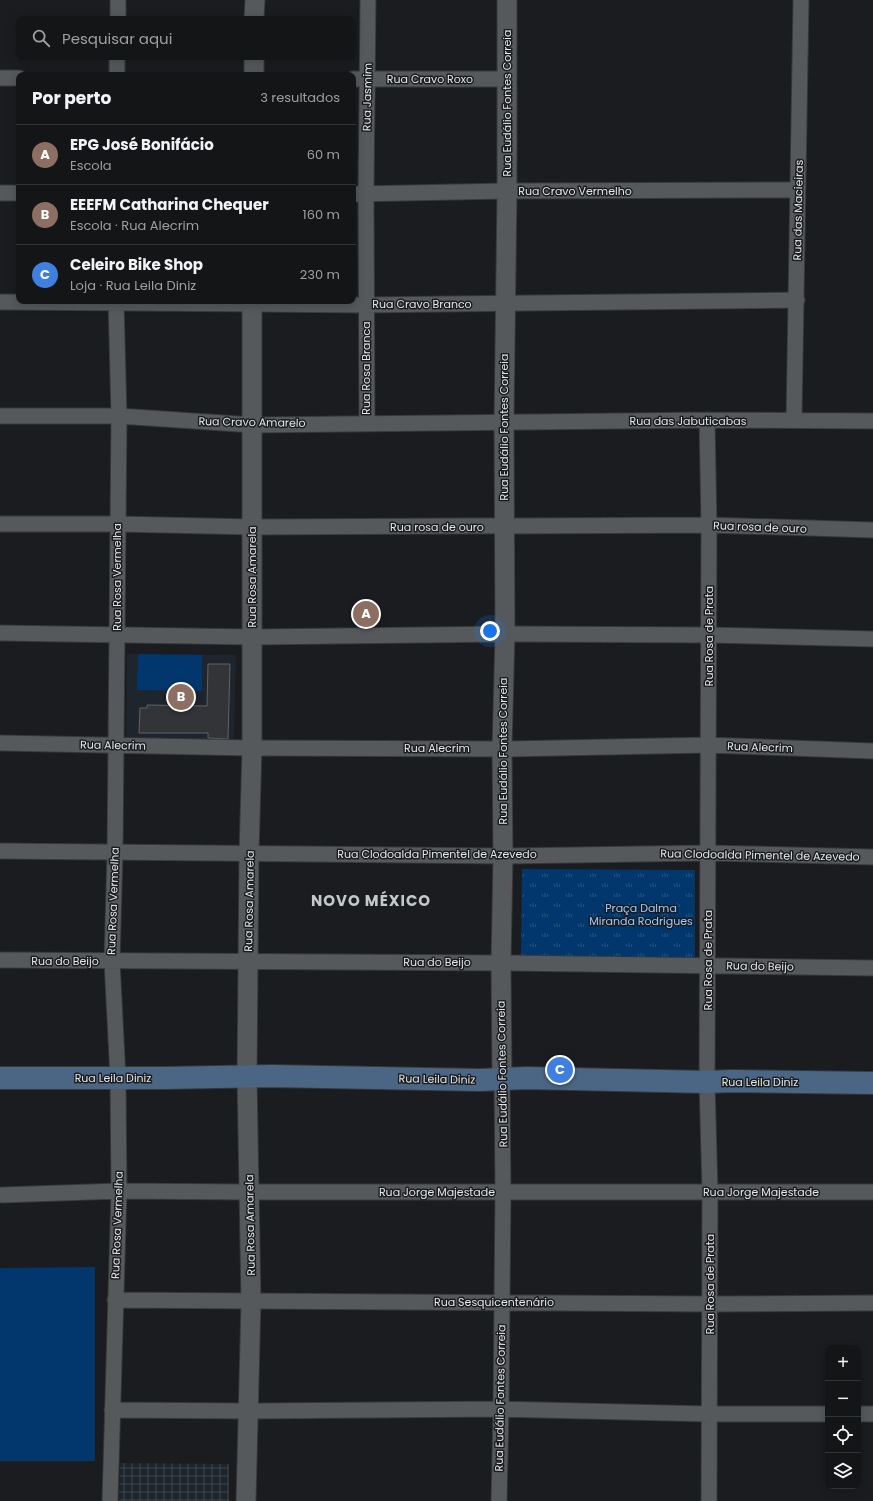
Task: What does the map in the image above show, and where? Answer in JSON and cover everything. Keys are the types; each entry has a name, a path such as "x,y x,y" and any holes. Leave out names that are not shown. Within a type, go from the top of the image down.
{"main road":[{"name":"Rua Leila Diniz","path":"0,1078 247,1077 873,1083"}],"street":[{"path":"118,0 118,16"},
{"path":"254,16 255,0"},
{"name":"Rua Jasmim","path":"359,194 360,79 368,0"},
{"name":"Rua Eudálio Fontes Correia","path":"499,1501 503,1192 501,963 503,856 502,749 505,634 504,422 507,191 507,0"},
{"name":"Rua das Macieiras","path":"794,420 801,0"},
{"path":"117,60 117,72"},
{"path":"254,60 254,72"},
{"path":"0,78 16,78"},
{"name":"Rua Cravo Roxo","path":"360,79 507,79"},
{"name":"Rua Cravo Vermelho","path":"359,194 507,191 797,190"},
{"path":"0,193 16,193"},
{"name":"Rua Rosa Branca","path":"359,194 366,304 367,423"},
{"name":"Rua Cravo Branco","path":"356,304 797,300"},
{"name":"Rua Cravo Branco","path":"0,302 16,302"},
{"name":"Rua Rosa Vermelha","path":"110,1501 119,1191 118,1078 112,961 115,852 119,416 116,304"},
{"name":"Rua Rosa Amarela","path":"246,1501 251,1301 247,1077 249,853 252,748 252,304"},
{"name":"Rua Cravo Amarelo","path":"0,416 119,416 253,425 504,422"},
{"name":"Rua das Jabuticabas","path":"504,422 707,420 873,421"},
{"name":"Rua Rosa de Prata","path":"707,420 709,525 709,1501"},
{"name":"Rua rosa de ouro","path":"0,524 117,524 253,527 709,525 873,530"},
{"path":"0,633 252,637 505,634 708,635 873,639"},
{"name":"Rua Alecrim","path":"0,743 252,748 502,749 708,745 873,751"},
{"name":"Rua Clodoalda Pimentel de Azevedo","path":"0,851 503,856 708,853 873,857"},
{"name":"Rua do Beijo","path":"0,960 501,963 873,968"},
{"name":"Rua Jorge Majestade","path":"2,1195 119,1191 873,1192"},
{"name":"Rua Sesquicentenário","path":"115,1300 710,1304 873,1303"},
{"path":"112,1410 249,1411 501,1409 710,1414 825,1414"},
{"path":"861,1414 873,1414"}],"shaded area":[{"path":"127,654 236,655 234,740 126,738"},
{"path":"120,1463 229,1464 229,1501 119,1501"}],"green space":[{"path":"138,654 202,655 202,691 137,690"},
{"name":"Praça Dalma Miranda Rodrigues","path":"522,869 695,870 695,961 521,956"},
{"path":"95,1267 95,1461 0,1461 0,1268"}],"building":[{"path":"208,664 230,664 228,739 208,738 208,733 139,733 140,708 147,708 147,705 207,706"}],"place":[{"name":"EPG José Bonifácio","path":"366,614"},
{"name":"EEEFM Catharina Chequer","path":"181,697"},
{"name":"Celeiro Bike Shop","path":"560,1070"}],"district":[{"name":"NOVO MÉXICO","path":"371,900"}]}
